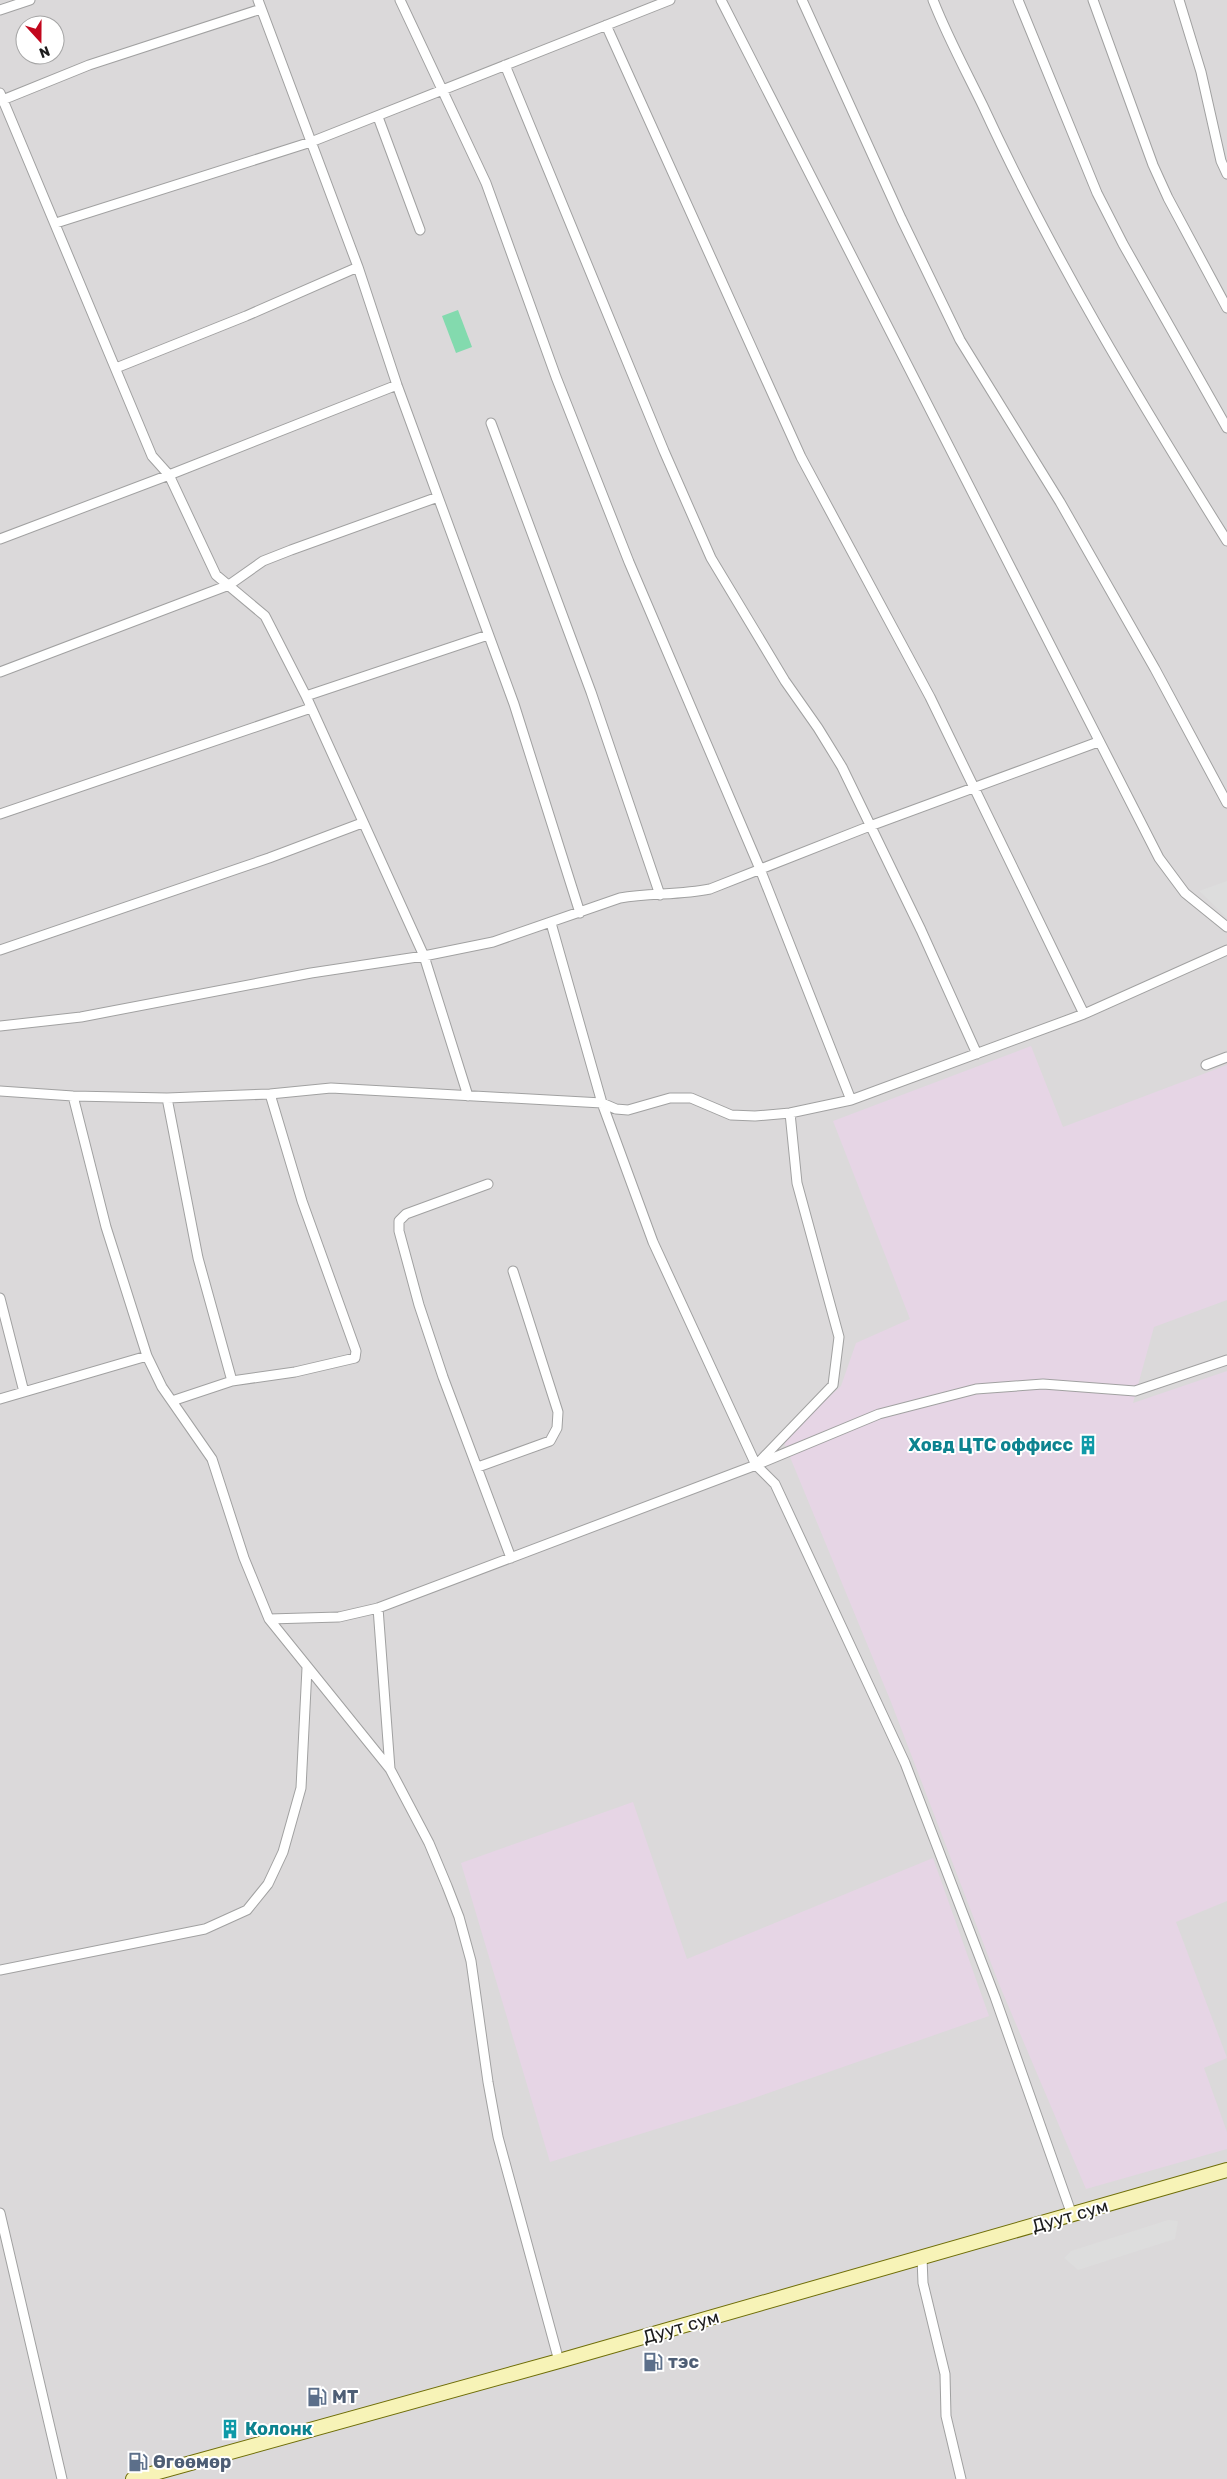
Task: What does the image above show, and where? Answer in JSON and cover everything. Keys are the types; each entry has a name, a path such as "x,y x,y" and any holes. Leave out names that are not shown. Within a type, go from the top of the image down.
{"main road":[{"name":"Дуут сум","path":"133,2479 559,2362 1227,2170"}],"street":[{"path":"0,10 30,0"},
{"path":"400,0 486,183 556,377 630,562 760,869 851,1100"},
{"path":"56,223 311,142 670,0"},
{"path":"721,0 1098,742 1167,870 1185,893 1227,927"},
{"path":"802,0 900,218 960,340 1070,519 1155,669 1227,803"},
{"path":"934,0 1021,187 1086,309 1149,417 1227,541"},
{"path":"1018,0 1097,193 1123,244 1227,428"},
{"path":"1093,0 1153,165 1168,198 1227,308"},
{"path":"1179,0 1201,72 1221,161 1227,174"},
{"path":"468,1096 424,956 306,696 265,616 216,575 169,475 152,456 56,223 1,98 259,4 358,266 397,385 514,704 580,913"},
{"path":"606,25 802,457 975,787 1084,1014"},
{"path":"505,65 664,451 711,558 780,672 842,767 922,930 977,1054"},
{"path":"378,117 420,230"},
{"path":"116,368 246,316 358,266"},
{"path":"0,539 397,385"},
{"path":"491,423 591,692 660,895"},
{"path":"0,672 229,585 264,561 438,498"},
{"path":"306,696 488,635"},
{"path":"0,814 311,708"},
{"path":"0,1026 81,1017 311,973 424,956 493,942 620,898 641,895 688,894 710,889 870,826 1098,742"},
{"path":"0,950 269,858 362,823"},
{"path":"551,923 602,1103 653,1242 756,1465 776,1484 905,1763 995,1997 1072,2215"},
{"path":"0,1091 73,1096 167,1098 270,1094 331,1088 602,1103 616,1109 628,1110 670,1098 691,1098 731,1115 755,1116 790,1113 851,1100 977,1054 1084,1014 1227,950"},
{"path":"1206,1065 1227,1057"},
{"path":"172,1400 232,1381 295,1372 355,1358 356,1351 302,1201 270,1094"},
{"path":"73,1096 106,1227 147,1356 162,1387 212,1459 244,1558 269,1619 390,1769 429,1843 461,1924 476,1989 495,2122 559,2362"},
{"path":"167,1098 198,1258 232,1381"},
{"path":"756,1465 833,1385 839,1338 797,1183 790,1113"},
{"path":"488,1184 406,1214 399,1221 399,1231 419,1305 443,1377 478,1467 510,1558"},
{"path":"478,1467 550,1441 557,1428 558,1412 554,1396 513,1271"},
{"path":"0,1298 24,1392"},
{"path":"0,1399 147,1356"},
{"path":"269,1619 339,1617 378,1608 756,1465 879,1414 976,1389 1043,1384 1135,1391 1227,1360"},
{"path":"378,1608 390,1769"},
{"path":"0,1970 205,1929 247,1910 268,1884 284,1852 301,1788 307,1668"},
{"path":"0,2213 62,2479"},
{"path":"922,2258 923,2283 945,2374 946,2416 961,2479"}],"shaded area":[{"path":"0,0 1227,0 1227,2479 0,2479"},
{"path":"1227,881 1227,918 1199,891"},
{"path":"1031,1046 1063,1127 1227,1065 1227,1300 1154,1327 1133,1403 1227,1371 1227,1901 1176,1922 1227,2058 1204,2068 1227,2132 1227,2149 1086,2189 999,1984 891,1702 783,1440 841,1386 856,1343 910,1319 833,1121"},
{"path":"633,1802 687,1959 933,1858 989,2016 737,2104 550,2162 461,1863"},
{"path":"1168,2220 1178,2221 1175,2239 1078,2270 1064,2258 1071,2251"}],"green space":[{"path":"458,310 472,347 456,353 442,316"}],"place":[{"name":"Ховд ЦТС оффисс","path":"1088,1445"},
{"name":"тэс","path":"653,2362"},
{"name":"MT","path":"317,2397"},
{"name":"Колонк","path":"230,2429"},
{"name":"Өгөөмөр","path":"138,2462"}]}
